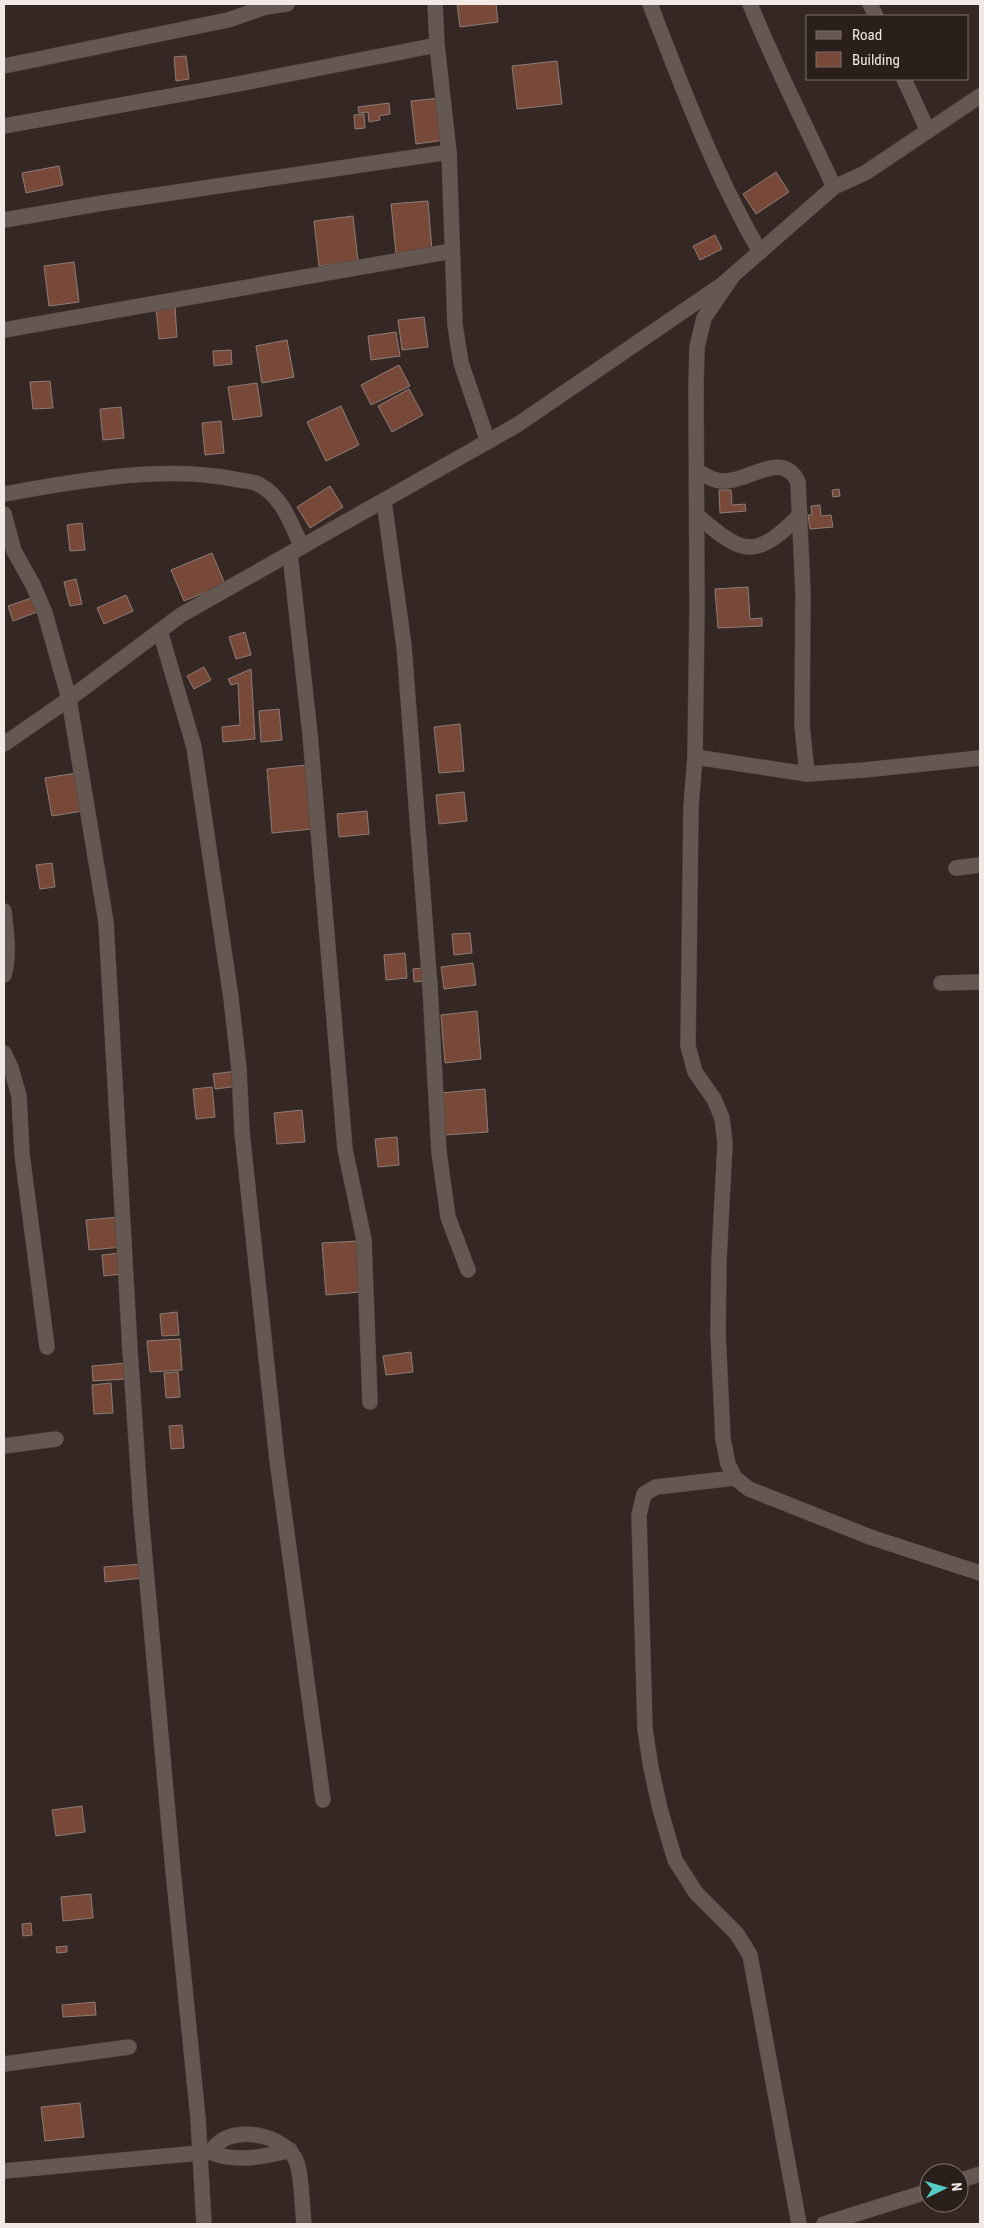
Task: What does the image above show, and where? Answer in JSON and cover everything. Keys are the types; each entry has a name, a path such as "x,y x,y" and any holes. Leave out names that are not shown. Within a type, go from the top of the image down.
{"street":[{"path":"4,66 219,22 266,7 287,4"},
{"path":"435,4 437,45 449,152 455,325 461,363 488,442"},
{"path":"650,4 708,150 738,214 760,252"},
{"path":"750,4 775,64 804,120 834,187"},
{"path":"4,126 238,84 437,45"},
{"path":"904,80 928,131"},
{"path":"4,744 69,699 182,615 517,425 732,277 834,187 865,173 980,96"},
{"path":"4,220 103,203 449,152"},
{"path":"4,330 452,251"},
{"path":"732,277 704,318 697,347 698,516 695,756 692,807 688,1046 695,1072 714,1099 722,1118 725,1143 719,1260 719,1350 723,1439 728,1464 735,1478 749,1489 785,1505 870,1537 980,1573"},
{"path":"698,471 713,480 725,481 739,480 768,468 788,469 794,474 798,482 803,593 802,700 807,774"},
{"path":"4,494 73,482 151,474 207,474 259,484 280,502 296,550 345,1149 364,1240 370,1402"},
{"path":"384,502 404,646 430,987 439,1152 448,1217 468,1270"},
{"path":"4,514 14,551 33,585 45,613 69,699 106,922 130,1350 141,1504 206,2153 204,2224"},
{"path":"698,516 733,544 748,548 761,546 772,540 800,515"},
{"path":"160,631 194,747 231,998 239,1069 242,1132 277,1460 323,1800"},
{"path":"695,756 807,774 980,758"},
{"path":"956,868 980,865"},
{"path":"4,911 7,938 4,975"},
{"path":"941,983 980,982"},
{"path":"4,1053 11,1068 18,1096 22,1154 48,1347"},
{"path":"4,1446 56,1439"},
{"path":"735,1478 656,1488 644,1494 639,1515 646,1729 656,1792 675,1860 696,1893 737,1934 750,1955 798,2224"},
{"path":"4,2064 129,2048"},
{"path":"206,2153 222,2140 246,2134 280,2142 290,2150 297,2163 304,2224"},
{"path":"4,2171 206,2153 224,2158 247,2158 266,2156 290,2150"},
{"path":"824,2224 919,2194"}],"building":[{"path":"457,4 496,4 498,22 460,27"},
{"path":"186,56 189,79 176,81 174,57"},
{"path":"557,61 562,104 517,109 512,66"},
{"path":"440,98 445,140 416,144 411,101"},
{"path":"389,103 390,114 379,116 380,120 369,122 368,112 359,113 358,107"},
{"path":"364,114 365,128 355,129 354,115"},
{"path":"59,166 63,185 26,193 22,173"},
{"path":"776,172 789,192 756,214 743,194"},
{"path":"428,201 432,251 396,254 391,204"},
{"path":"353,216 358,261 319,266 314,221"},
{"path":"715,235 722,249 700,260 693,246"},
{"path":"74,262 79,302 49,306 44,266"},
{"path":"175,306 177,337 159,339 156,308"},
{"path":"424,317 428,347 402,350 398,320"},
{"path":"396,332 400,356 371,360 368,336"},
{"path":"287,340 294,377 262,383 256,346"},
{"path":"231,350 232,364 214,366 213,351"},
{"path":"399,365 410,386 371,405 361,385"},
{"path":"50,381 53,408 33,409 30,382"},
{"path":"257,383 262,416 233,420 228,387"},
{"path":"409,389 423,415 392,432 378,406"},
{"path":"341,406 359,445 326,461 307,422"},
{"path":"121,407 124,438 103,440 100,409"},
{"path":"221,421 224,453 205,455 202,423"},
{"path":"330,486 343,507 310,528 297,507"},
{"path":"839,489 840,496 833,497 832,490"},
{"path":"719,490 731,490 732,505 745,504 746,511 720,513"},
{"path":"820,505 821,516 831,515 833,527 810,529 808,515 812,515 811,506"},
{"path":"82,523 85,550 70,551 67,525"},
{"path":"212,553 225,584 184,601 171,570"},
{"path":"76,579 82,604 70,606 64,582"},
{"path":"748,587 750,619 762,618 762,626 718,628 715,589"},
{"path":"40,595 45,609 13,621 8,606"},
{"path":"126,595 133,611 104,624 97,608"},
{"path":"245,632 251,655 236,659 229,637"},
{"path":"204,667 211,680 194,689 187,676"},
{"path":"251,669 255,739 223,742 222,727 240,725 238,683 231,685 228,679"},
{"path":"279,709 282,740 261,742 259,711"},
{"path":"460,724 464,771 439,773 434,727"},
{"path":"307,765 313,829 272,833 267,769"},
{"path":"83,772 89,810 52,816 45,778"},
{"path":"464,792 467,821 439,824 436,795"},
{"path":"367,811 369,834 339,837 337,814"},
{"path":"52,863 55,887 40,889 36,865"},
{"path":"470,933 472,953 454,955 452,934"},
{"path":"405,953 407,978 386,980 384,955"},
{"path":"473,963 476,985 444,989 441,967"},
{"path":"423,968 424,981 414,982 413,969"},
{"path":"477,1011 481,1059 445,1063 441,1015"},
{"path":"237,1071 239,1086 215,1089 213,1074"},
{"path":"212,1087 215,1117 196,1119 193,1089"},
{"path":"485,1089 488,1132 444,1135 441,1093"},
{"path":"302,1110 305,1142 277,1144 274,1113"},
{"path":"397,1137 399,1165 378,1167 375,1139"},
{"path":"120,1217 123,1247 89,1250 86,1220"},
{"path":"357,1241 360,1292 326,1295 322,1243"},
{"path":"120,1253 122,1274 104,1276 102,1255"},
{"path":"177,1312 179,1335 162,1336 160,1314"},
{"path":"180,1339 182,1370 150,1372 147,1341"},
{"path":"411,1352 413,1372 386,1375 383,1356"},
{"path":"126,1363 127,1379 93,1381 92,1366"},
{"path":"178,1372 180,1397 166,1398 164,1373"},
{"path":"111,1383 113,1413 94,1414 92,1385"},
{"path":"182,1425 184,1448 171,1449 169,1426"},
{"path":"142,1564 143,1578 105,1582 104,1567"},
{"path":"82,1806 85,1832 56,1836 52,1810"},
{"path":"91,1894 93,1918 63,1921 61,1897"},
{"path":"31,1923 32,1935 23,1936 22,1924"},
{"path":"67,1946 67,1952 57,1953 56,1947"},
{"path":"95,2002 96,2015 63,2017 62,2005"},
{"path":"80,2103 84,2137 45,2141 41,2107"}]}
